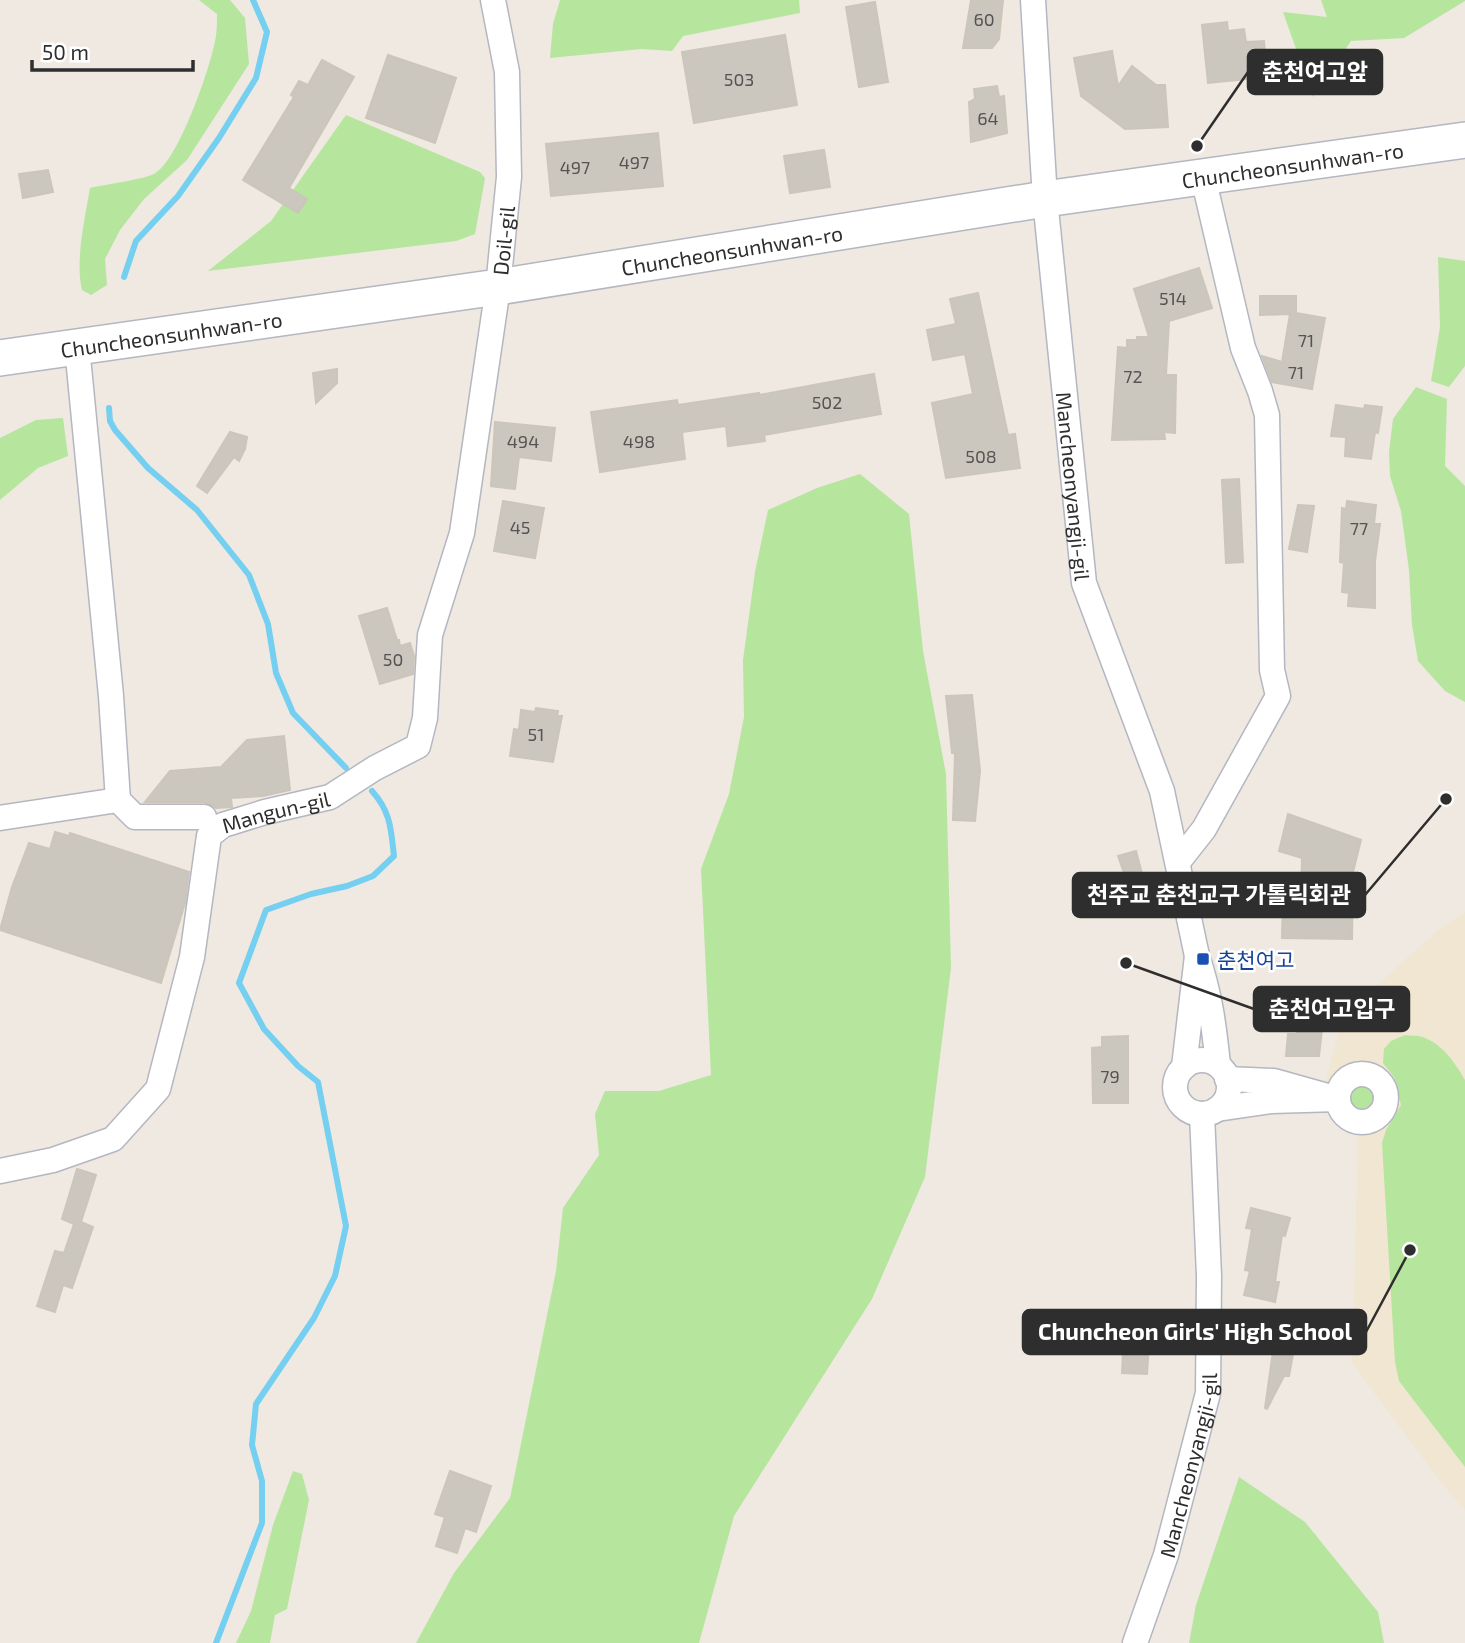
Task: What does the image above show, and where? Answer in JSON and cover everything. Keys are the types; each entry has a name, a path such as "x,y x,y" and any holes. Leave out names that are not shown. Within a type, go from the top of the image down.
{"street":[{"name":"Doil-gil","path":"471,479 498,286 509,177 507,72 493,0"},
{"name":"Mancheonyangji-gil","path":"1033,0 1045,199 1084,583 1163,791 1197,957"},
{"name":"Chuncheonsunhwan-ro","path":"0,358 498,286 1045,199 1465,139"},
{"path":"1178,862 1205,829 1278,696 1272,670 1267,415 1243,348 1203,177"},
{"path":"77,347 110,683 118,800 135,817 204,817"},
{"name":"Mangun-gil","path":"0,1171 53,1160 113,1139 158,1089 192,957 209,836 223,825 330,797 375,768 418,746 425,718 430,635 462,533 471,479"},
{"path":"0,818 118,800"},
{"path":"1184,1067 1200,1060 1223,1072 1274,1081 1338,1099 1271,1101 1192,1112 1178,1101 1175,1083 1184,1067 1197,957"},
{"path":"1197,957 1208,987 1227,1096 1209,1111"},
{"name":"Mancheonyangji-gil","path":"1135,1643 1166,1555 1208,1393 1209,1111"}],"shaded area":[{"path":"1465,912 1465,1510 1352,1363 1358,1136 1323,1092 1343,1016 1440,929"}],"green space":[{"path":"199,0 230,0 245,18 249,64 187,160 144,199 120,230 105,259 107,285 91,295 82,290 80,278 82,239 90,188 154,174 174,151 193,110 216,36 217,14"},
{"path":"560,0 799,0 800,13 683,36 672,51 642,49 550,58 553,24"},
{"path":"1321,0 1465,1 1404,38 1351,41 1313,97 1283,12 1327,17"},
{"path":"346,115 480,172 485,178 475,234 456,241 208,271 271,221"},
{"path":"1438,257 1465,261 1465,366 1449,387 1431,381 1440,327"},
{"path":"1416,387 1447,399 1445,466 1465,486 1465,702 1445,691 1418,661 1412,625 1409,570 1401,511 1390,476 1389,452 1393,419"},
{"path":"63,418 68,456 38,468 0,500 0,438 36,420"},
{"path":"860,474 909,514 923,651 946,774 951,968 925,1177 872,1299 734,1516 699,1643 416,1643 454,1573 510,1498 556,1271 563,1208 599,1155 595,1114 605,1091 659,1091 711,1075 701,869 729,794 744,717 743,660 755,572 768,510 817,488"},
{"path":"1405,1035 1420,1036 1436,1044 1453,1061 1465,1080 1465,1467 1399,1381 1395,1362 1382,1143 1386,1130 1401,1105 1394,1077 1383,1063 1384,1049 1391,1041"},
{"path":"1363,1084 1373,1088 1377,1098 1373,1108 1363,1112 1353,1108 1349,1098 1353,1088"},
{"path":"293,1471 302,1474 309,1500 287,1609 275,1615 270,1643 236,1643 251,1611 273,1525"},
{"path":"1239,1477 1305,1522 1378,1612 1384,1643 1189,1643 1196,1605"}],"building":[{"path":"971,0 1003,0 999,39 992,48 963,48"},
{"path":"875,2 888,82 859,87 846,7"},
{"path":"1227,22 1228,31 1244,29 1246,42 1264,41 1267,77 1208,83 1202,25"},
{"path":"785,35 797,105 694,123 682,52"},
{"path":"1112,51 1118,86 1132,66 1156,85 1165,85 1168,127 1125,129 1081,96 1074,58"},
{"path":"388,55 456,78 435,143 366,118"},
{"path":"322,60 354,77 289,188 307,199 298,213 243,180 294,97 291,95 299,81 308,85"},
{"path":"997,86 999,97 1004,96 1007,133 971,142 969,102 975,99 974,89"},
{"path":"658,133 663,186 551,196 546,144"},
{"path":"824,150 830,187 790,193 784,156"},
{"path":"48,170 53,192 23,198 19,174"},
{"path":"1199,268 1212,308 1169,321 1166,375 1176,375 1175,433 1164,432 1165,439 1112,440 1118,347 1127,348 1127,340 1149,337 1134,289"},
{"path":"978,293 1008,435 1015,434 1020,468 946,478 932,403 973,394 965,354 933,360 927,330 956,324 950,299"},
{"path":"1260,296 1296,296 1296,313 1325,318 1312,389 1272,382 1262,356 1282,362 1290,314 1260,315"},
{"path":"337,369 337,383 316,403 313,373"},
{"path":"874,374 881,414 764,435 765,441 728,446 726,426 682,432 685,459 600,472 591,412 677,400 678,405 759,395"},
{"path":"1336,405 1364,409 1365,405 1382,407 1371,459 1345,456 1346,437 1331,436"},
{"path":"495,422 555,428 551,461 519,457 515,489 491,486"},
{"path":"230,432 247,437 245,449 239,461 234,457 207,493 197,486"},
{"path":"1239,479 1243,562 1226,563 1222,480"},
{"path":"503,501 544,508 535,558 494,551"},
{"path":"1347,501 1376,505 1374,524 1380,524 1375,561 1375,608 1348,606 1349,593 1342,592 1342,508 1346,509"},
{"path":"1298,505 1314,506 1307,552 1289,549"},
{"path":"387,608 400,646 410,643 414,656 413,674 380,684 359,616"},
{"path":"972,695 980,771 975,821 953,820 955,753 952,753 946,696"},
{"path":"536,708 558,711 557,716 562,716 553,762 510,756 514,729 519,730 521,710 535,712"},
{"path":"284,736 290,790 263,796 231,798 232,807 216,808 204,802 145,802 170,771 221,767 247,740"},
{"path":"1288,814 1361,840 1353,872 1352,939 1282,938 1283,899 1301,896 1302,858 1279,851"},
{"path":"55,832 69,836 70,833 189,872 185,903 161,983 0,930 12,887 29,843 50,849"},
{"path":"1136,851 1148,896 1134,901 1118,856"},
{"path":"1324,1011 1319,1056 1286,1056 1288,1034 1297,1034 1297,1012"},
{"path":"1128,1036 1128,1103 1093,1103 1092,1048 1102,1047 1102,1037"},
{"path":"77,1169 96,1175 81,1222 93,1227 72,1288 63,1285 55,1312 37,1306 55,1251 64,1253 74,1224 62,1219"},
{"path":"1251,1208 1290,1218 1285,1236 1282,1235 1275,1302 1244,1295 1250,1271 1245,1270 1252,1229 1246,1228"},
{"path":"1125,1312 1151,1313 1147,1374 1122,1373"},
{"path":"1273,1351 1293,1354 1289,1376 1284,1376 1267,1409 1265,1408"},
{"path":"450,1471 491,1486 476,1532 465,1528 457,1553 436,1546 445,1517 435,1514"}],"waterway":[{"path":"124,277 136,241 178,196 219,138 256,78 267,32 253,0"},
{"path":"109,408 110,421 115,430 148,468 197,510 249,575 268,624 276,673 293,713 346,768"},
{"path":"216,1643 262,1523 262,1481 252,1445 256,1404 314,1318 335,1276 346,1226 318,1082 298,1066 264,1029 239,983 266,910 373,876 394,856 387,814 372,791"}],"place":[{"name":"춘천여고앞","path":"1197,146"},
{"name":"천주교 춘천교구 가톨릭회관","path":"1446,799"},
{"name":"춘천여고","path":"1203,959"},
{"name":"춘천여고입구","path":"1126,963"},
{"name":"Chuncheon Girls' High School","path":"1410,1250"}]}
